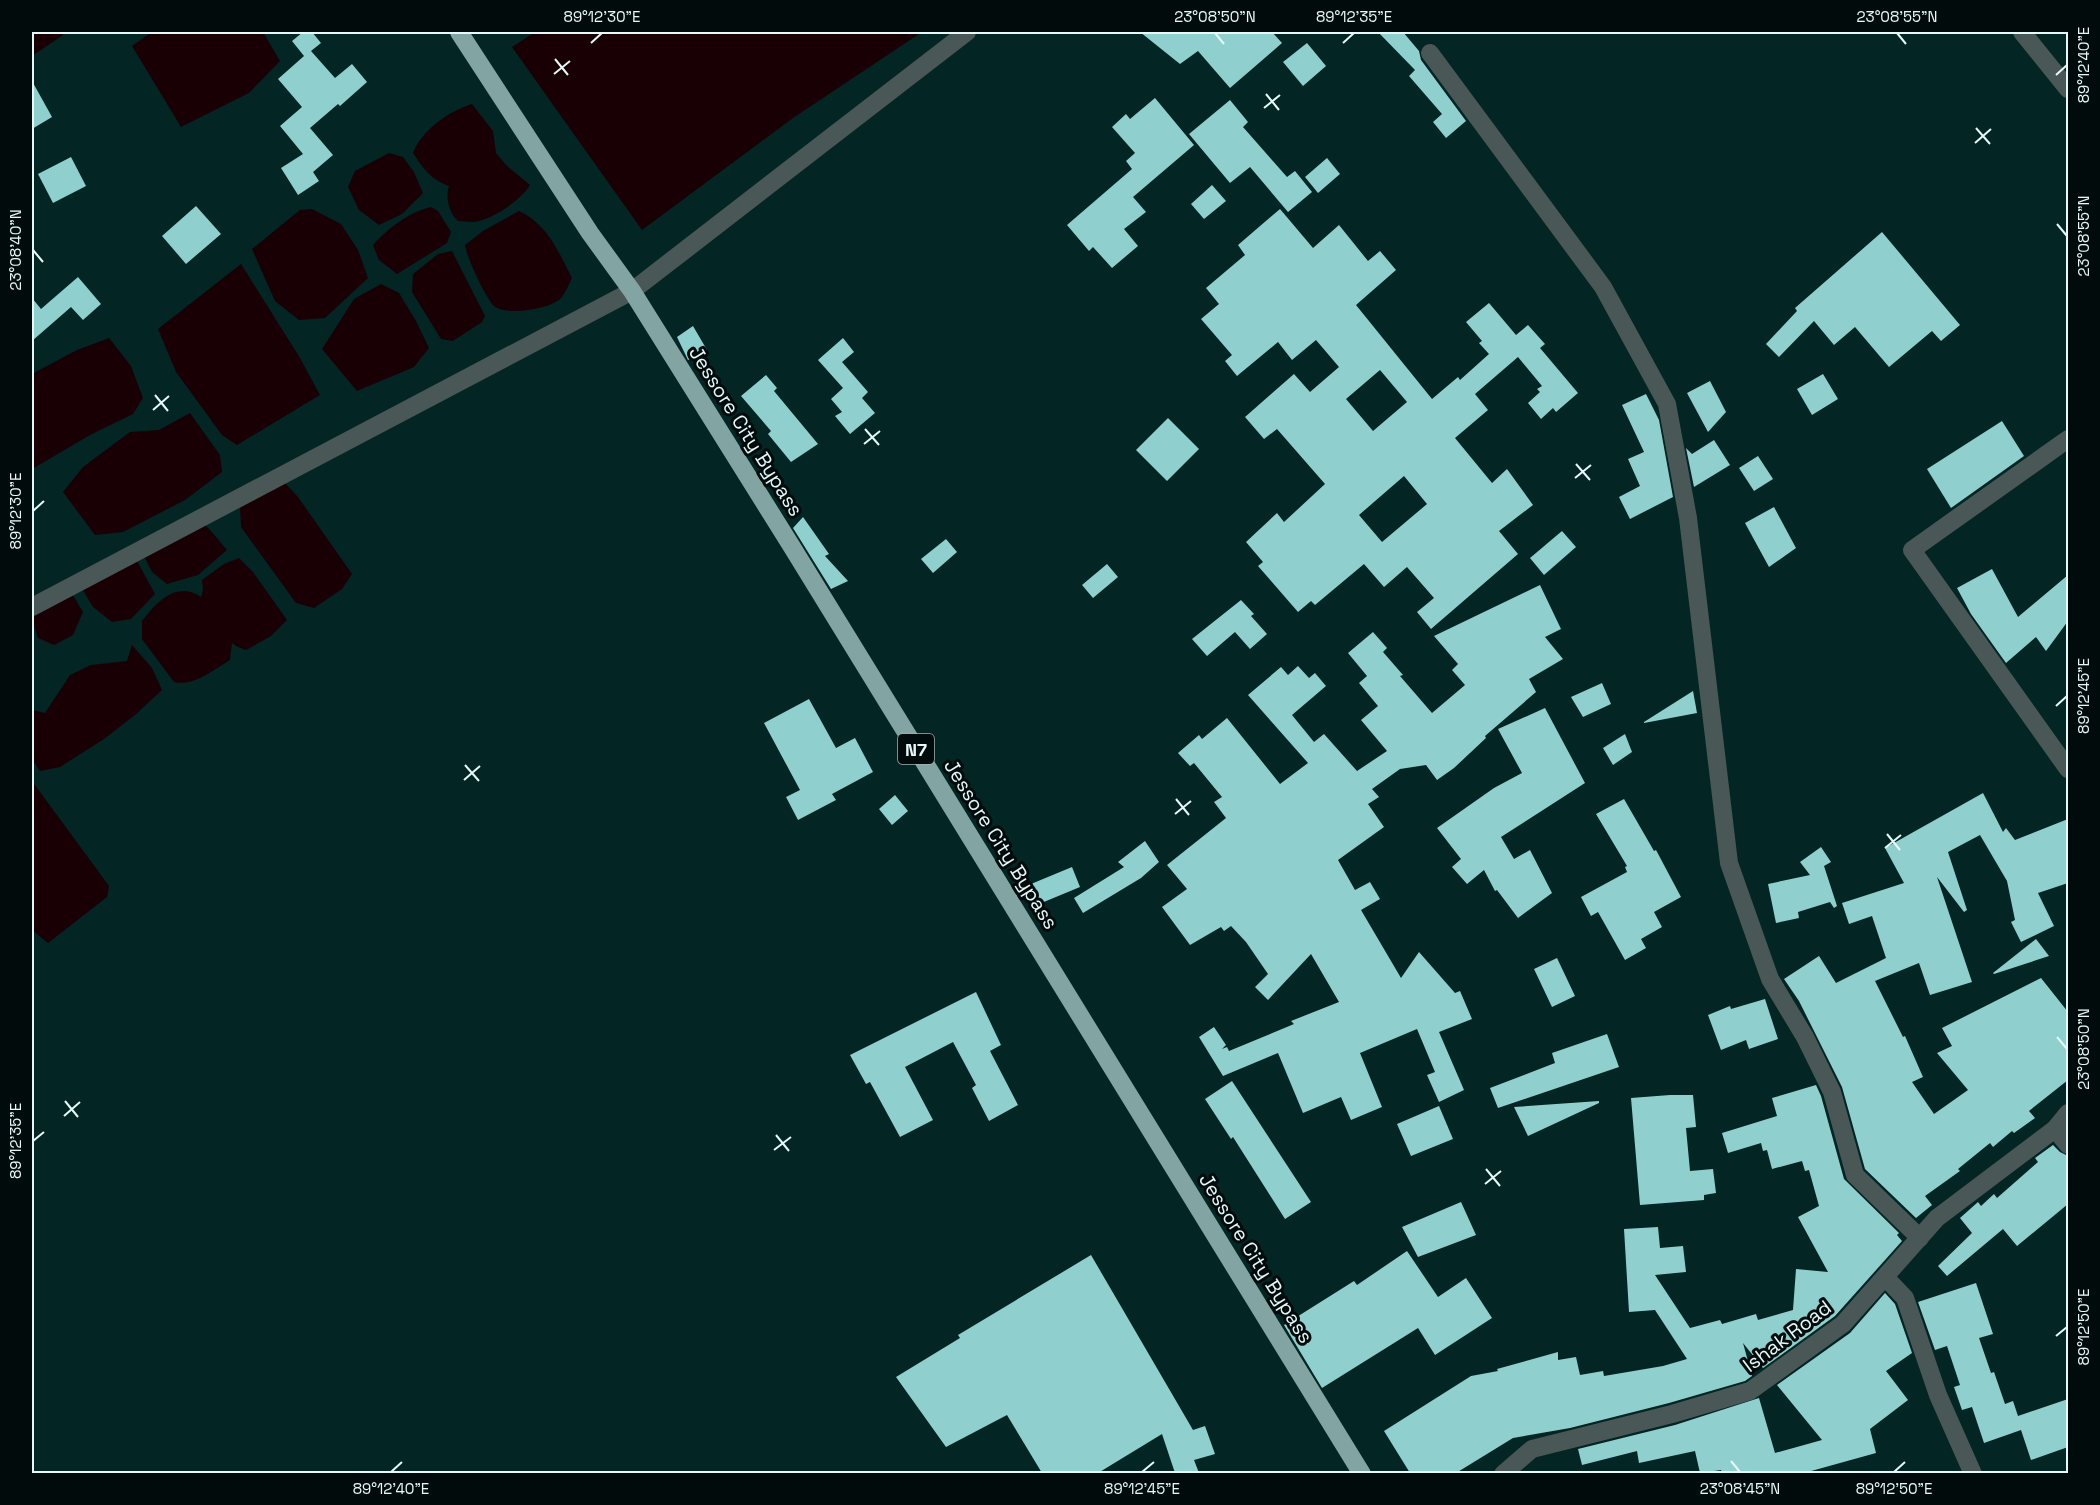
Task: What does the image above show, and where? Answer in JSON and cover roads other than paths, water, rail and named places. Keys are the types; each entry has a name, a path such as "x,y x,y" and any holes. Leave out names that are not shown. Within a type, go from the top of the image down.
{"highway":[{"name":"Jessore City Bypass","path":"459,32 590,233 632,291 805,567 1362,1473"}],"street":[{"path":"32,608 632,291 967,32"},
{"path":"2022,32 2068,89"},
{"path":"1430,53 1603,287 1666,404 1688,518 1729,863 1770,979 1805,1037 1832,1092 1855,1175 1920,1238"},
{"path":"2068,440 1912,550 2068,769"},
{"name":"Ishak Road","path":"1503,1473 1532,1449 1672,1414 1750,1391 1843,1324 1937,1218 2055,1129 2068,1113"},
{"path":"2055,1129 2068,1145"},
{"path":"1885,1276 1905,1298 1938,1395 1973,1473"}]}
